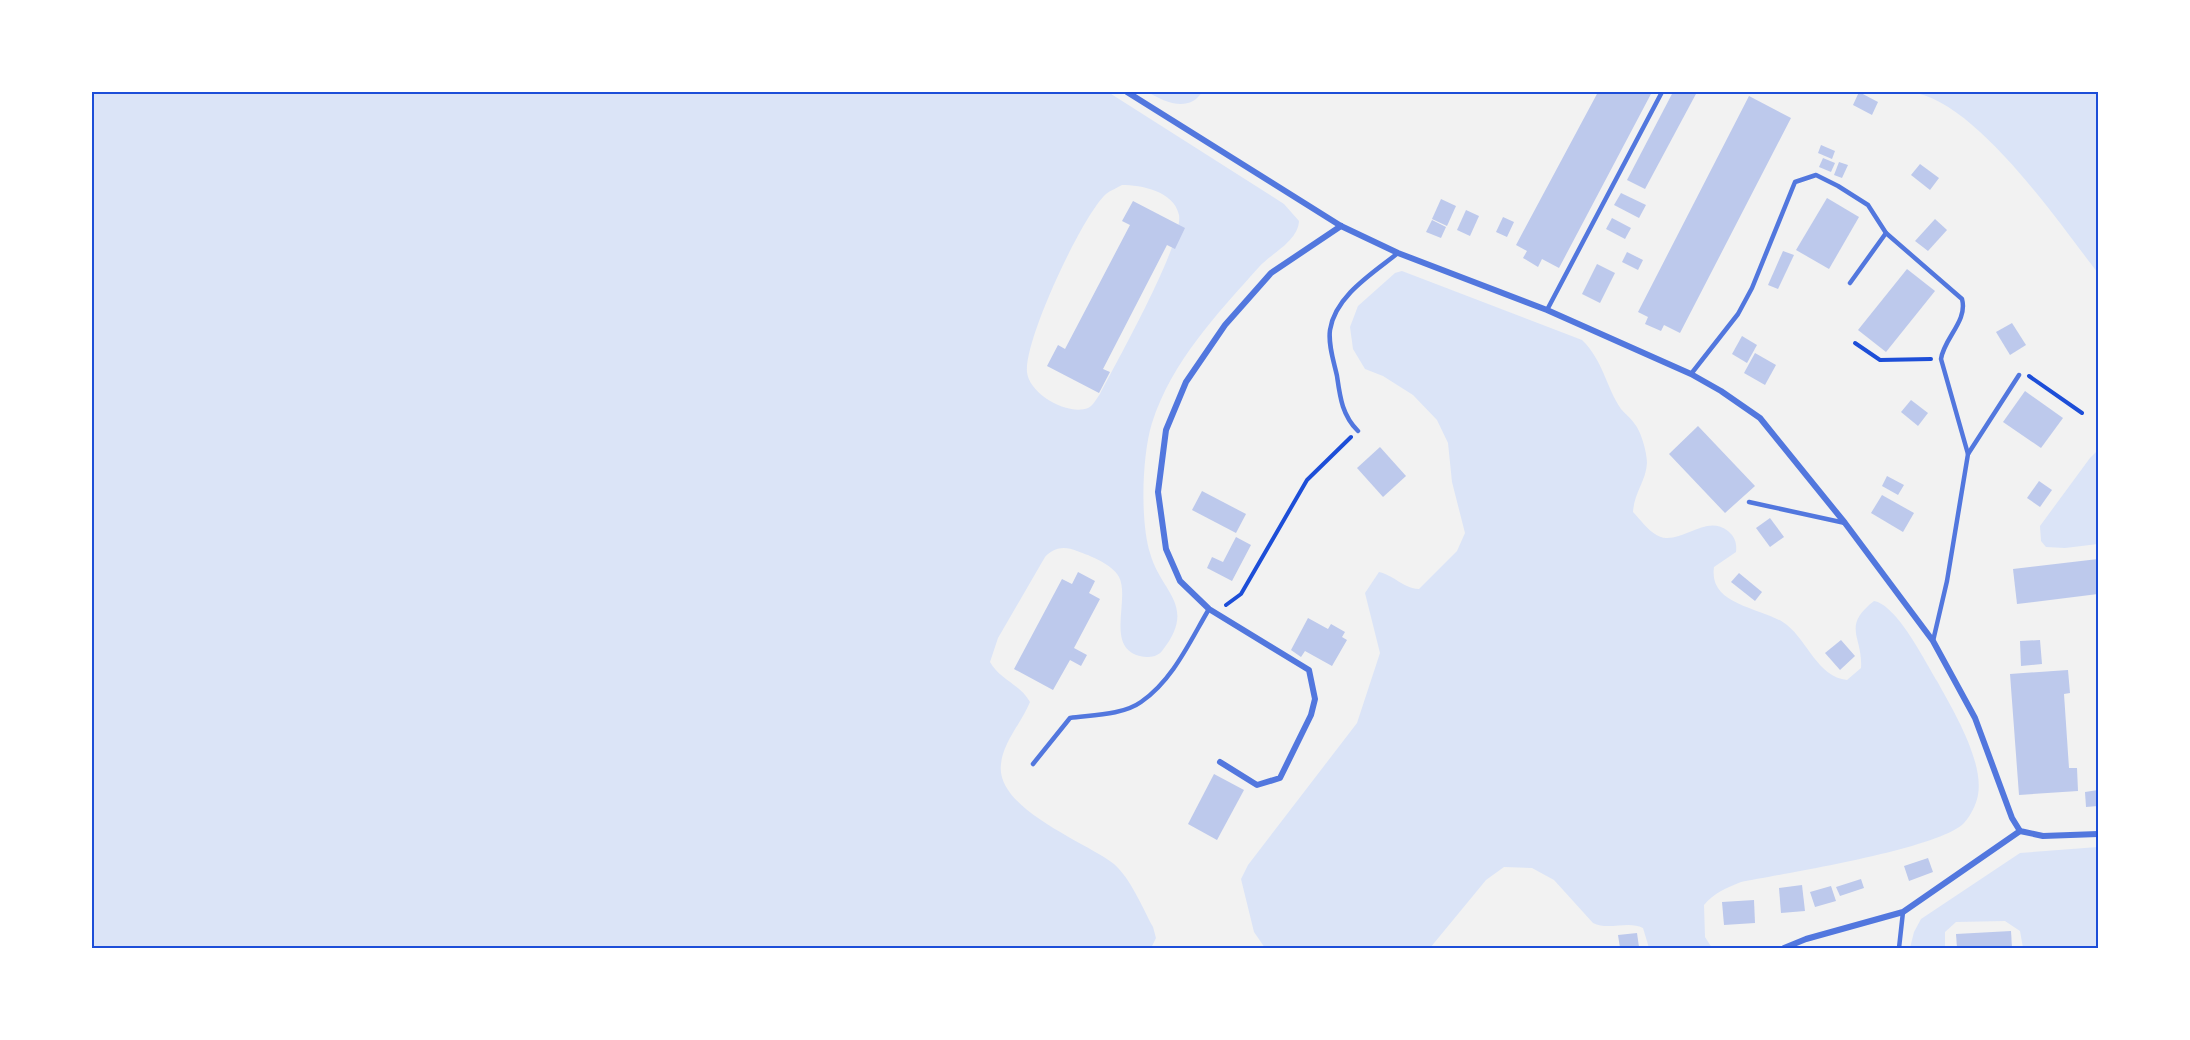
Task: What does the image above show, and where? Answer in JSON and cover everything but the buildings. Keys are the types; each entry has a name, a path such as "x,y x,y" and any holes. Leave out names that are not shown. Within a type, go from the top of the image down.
{"street":[{"path":"1127,92 1341,226 1398,253 1546,310 1691,374 1760,418 1845,522 1932,641 1975,718 2012,818 2020,831 2043,836 2098,834"},
{"path":"1220,762 1257,785 1280,778 1311,715 1315,699 1309,670 1209,609 1180,581 1166,549 1158,492 1166,430 1186,382 1226,325 1271,273 1341,226"},
{"path":"1784,948 1806,939 1903,912 2020,831"}],"lane":[{"path":"1546,310 1662,92"},
{"path":"1691,374 1737,314 1752,288 1795,182 1816,176 1838,186 1868,205 1886,233 1962,299 1964,308 1942,346 1941,359 1968,454"},
{"path":"1850,283 1886,233"},
{"path":"1358,430 1349,422 1341,403 1330,333 1334,314 1346,298 1398,253"},
{"path":"1932,641 1947,581 1968,454 2019,375"},
{"path":"1749,502 1845,522"},
{"path":"1033,764 1070,718 1125,709 1141,702 1173,670 1209,609"},
{"path":"1899,948 1903,912"}],"path":[{"path":"1855,343 1880,360 1941,359"},
{"path":"2019,375 2029,376 2082,413"},
{"path":"1209,609 1229,604 1241,594 1307,480 1358,430"}],"shaded area":[{"path":"92,92 1108,92 1284,204 1299,221 1298,228 1289,241 1259,267 1197,339 1171,379 1152,423 1144,470 1147,540 1155,567 1174,600 1177,610 1177,622 1162,651 1155,656 1146,657 1133,653 1125,646 1120,624 1122,587 1116,572 1088,555 1064,548 1056,549 1045,557 998,638 990,662 1030,702 1002,756 1003,780 1012,796 1045,823 1101,855 1120,870 1131,885 1153,927 1156,938 1151,948 92,948","holes":["1122,185 1156,191 1171,200 1179,215 1178,229 1160,276 1100,394 1088,408 1070,409 1051,401 1035,388 1027,372 1029,356 1044,307 1083,227 1106,194"]},
{"path":"1148,92 1202,92 1190,102 1176,104"},
{"path":"1910,92 2098,92 2098,273 2038,195 1988,139 1961,116 1935,100"},
{"path":"1402,271 1582,340 1595,356 1616,401 1637,427 1643,442 1647,463 1633,512 1652,532 1666,538 1713,525 1728,531 1735,540 1736,552 1714,567 1715,580 1720,590 1740,604 1787,625 1828,673 1847,680 1861,668 1856,625 1864,610 1874,601 1892,612 1910,635 1925,661 1959,721 1972,752 1979,782 1978,795 1973,810 1964,823 1949,833 1893,851 1741,882 1725,889 1704,905 1705,937 1712,948 1649,948 1643,928 1593,923 1554,880 1532,868 1504,867 1486,880 1430,948 1265,948 1254,932 1241,879 1248,865 1357,723 1380,653 1365,593 1379,572 1419,589 1457,551 1465,533 1452,482 1448,443 1437,420 1413,395 1383,376 1365,369 1353,349 1350,327 1358,306 1395,273"},
{"path":"2098,450 2098,544 2065,548 2046,547 2041,541 2040,526"},
{"path":"2098,847 2098,948 2023,948 2020,931 2005,921 1956,922 1945,932 1945,948 1910,948 1914,932 1921,919 2020,853"}]}
